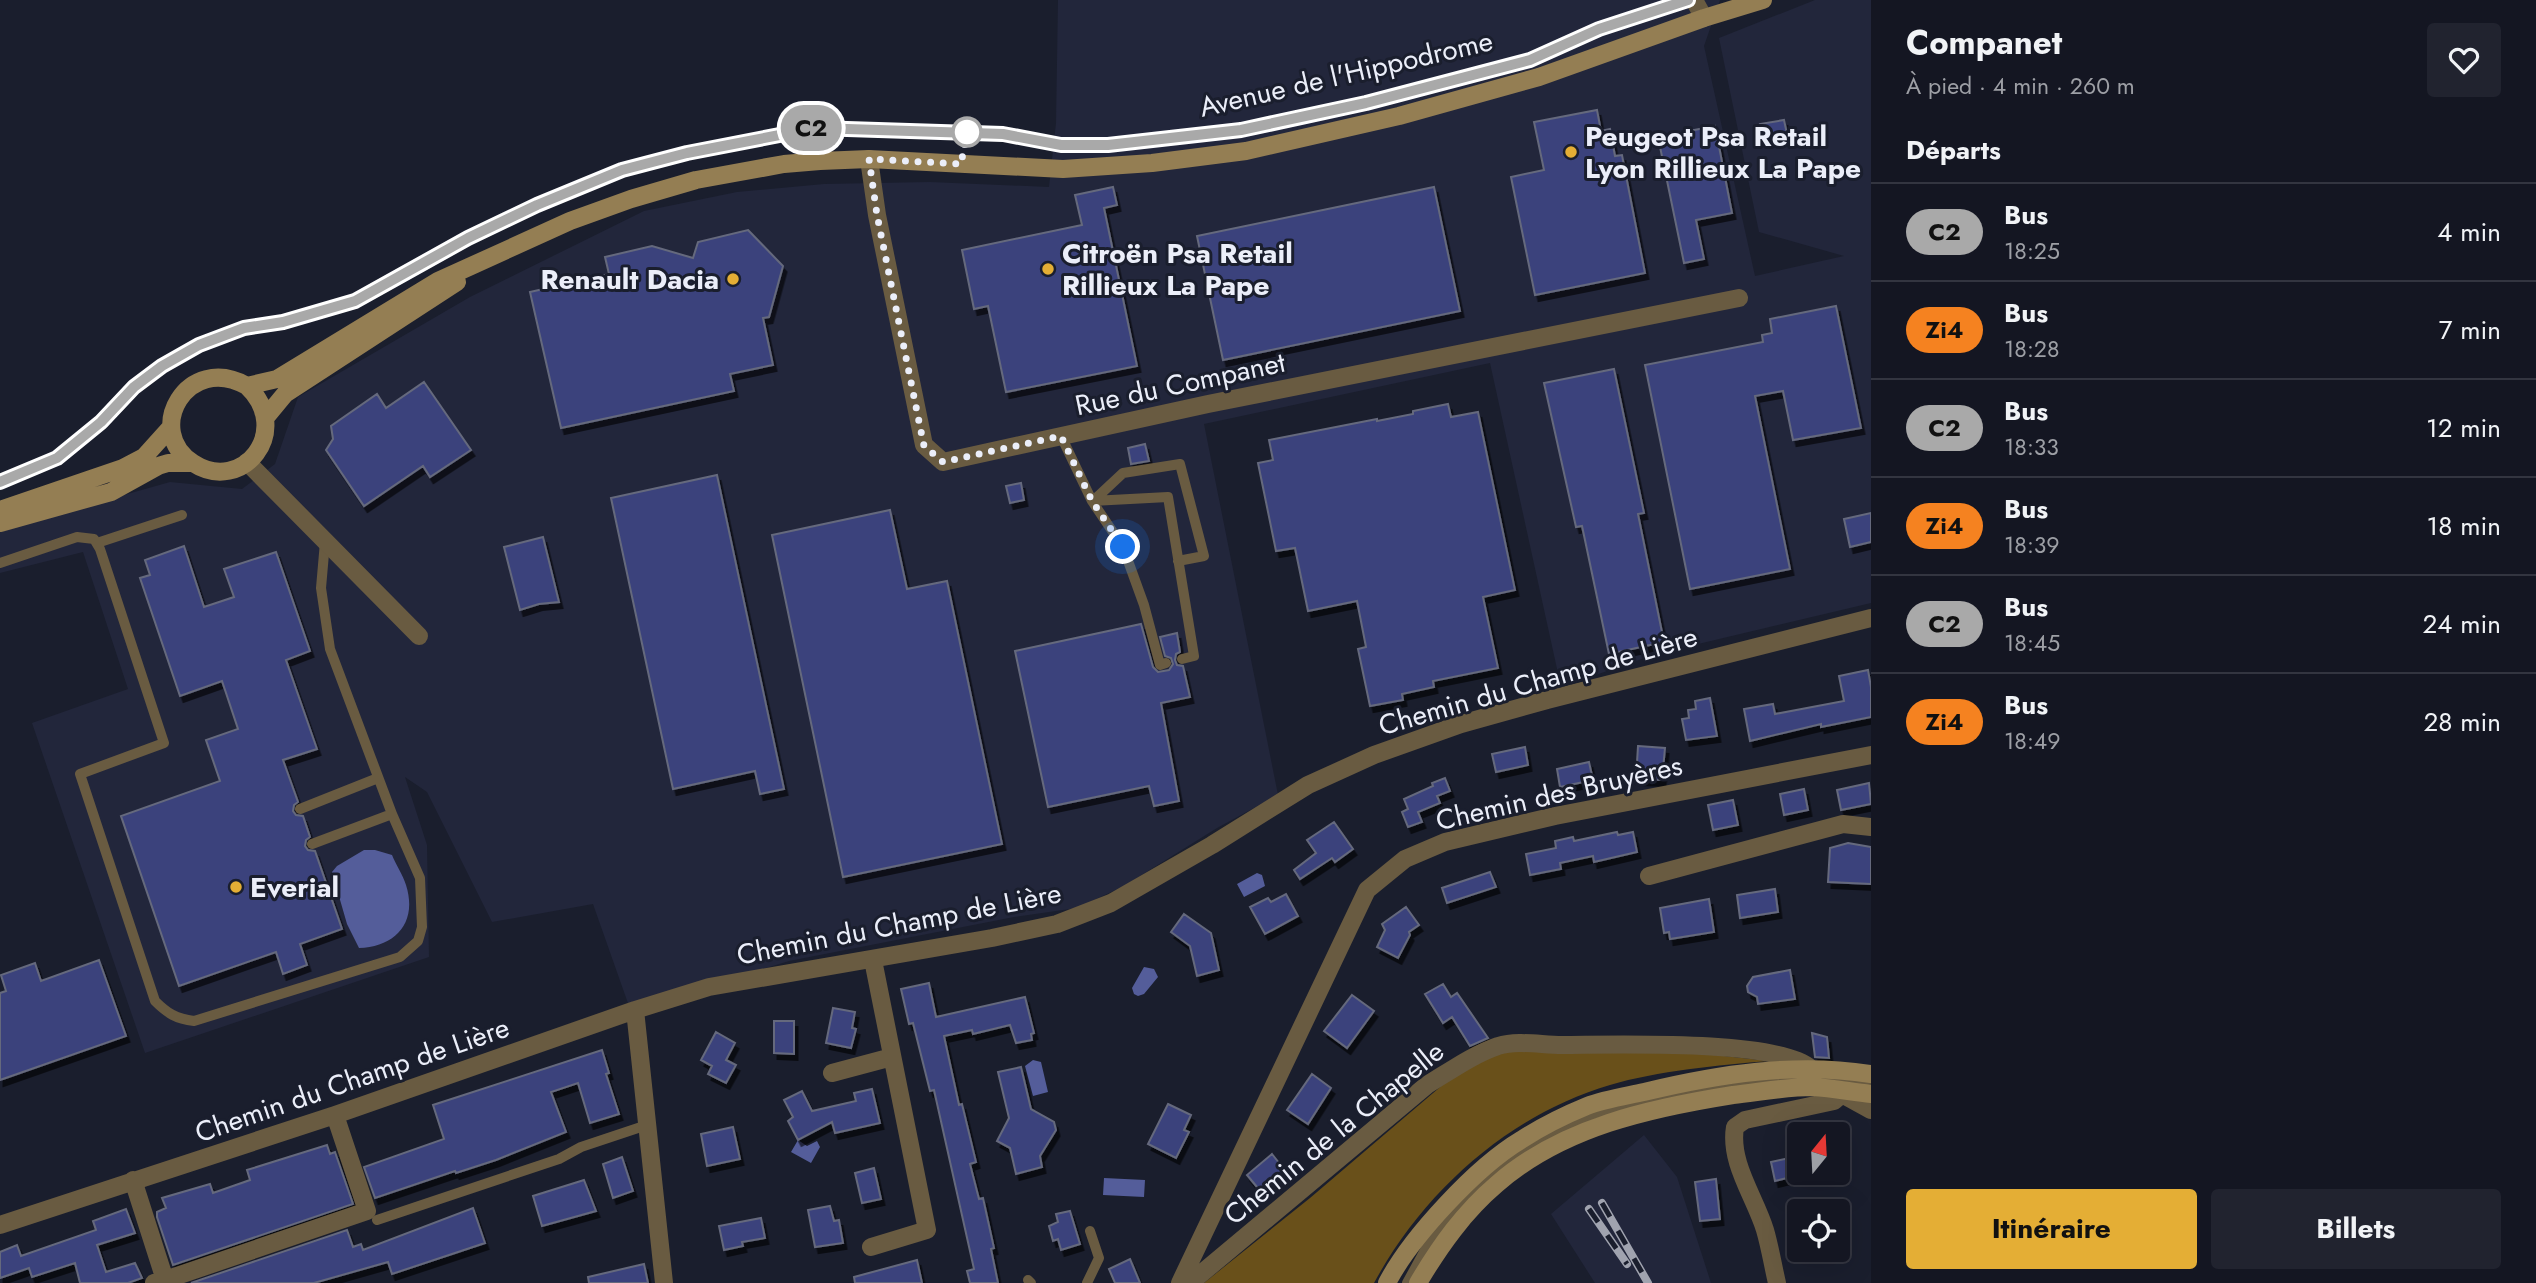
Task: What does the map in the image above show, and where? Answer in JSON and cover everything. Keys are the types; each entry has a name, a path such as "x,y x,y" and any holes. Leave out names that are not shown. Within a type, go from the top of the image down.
{"main road":[{"name":"Avenue de l'Hippodrome","path":"0,510 134,463 144,457 171,427 177,401 196,382 222,377 247,386 277,379 438,281 570,221 696,180 784,164 869,159 1063,169 1152,163 1246,151 1399,116 1539,77 1704,18 1763,0"},
{"name":"Avenue de l'Hippodrome","path":"247,462 263,442 266,417 285,394 436,298 485,261"},
{"path":"247,386 256,395 266,417"},
{"path":"171,427 181,453 205,470 234,469 247,462"},
{"path":"0,523 111,492 158,466 168,463 192,463"},
{"path":"1387,1283 1420,1234 1466,1184 1519,1140 1589,1105 1677,1084 1753,1071 1810,1068 1871,1094"},
{"path":"1418,1283 1448,1235 1498,1182 1533,1158 1586,1131 1640,1113 1703,1100 1783,1088 1845,1084 1871,1074"}],"street":[{"path":"1694,0 1704,18"},
{"name":"Rue du Companet","path":"869,159 877,215 924,446 943,462 1221,401 1739,298"},
{"path":"247,462 419,636"},
{"name":"Chemin du Champ de Lière","path":"0,1225 335,1115 635,1010 709,987 873,960 1057,924 1111,903 1212,845 1308,785 1374,755 1461,724 1547,700 1871,618"},
{"name":"Chemin des Bruyères","path":"1180,1283 1367,890 1405,859 1445,842 1555,816 1871,755"},
{"path":"1649,876 1843,824 1871,827"},
{"path":"871,1247 927,1230 873,960"},
{"path":"635,1010 664,1283"},
{"name":"Chemin de la Chapelle","path":"1190,1283 1427,1085 1464,1062 1499,1046 1529,1043 1678,1045 1776,1055 1802,1061 1810,1068"},
{"path":"832,1073 892,1057"},
{"path":"1777,1283 1765,1230 1737,1161 1733,1139 1735,1127 1745,1120 1834,1101 1845,1084 1871,1110"},
{"path":"133,1180 160,1281 367,1211 335,1115"}],"lane":[{"name":"Avenue de l'Hippodrome","path":"0,482 57,458 101,422 134,387 162,366 199,345 244,328 283,322 355,301 468,238 537,205 622,170 687,153 816,128 1003,134 1061,145 1108,145 1241,130 1366,103 1530,60 1599,29 1688,0"},
{"path":"1061,436 1092,501 1123,547 1144,605 1160,665 1166,663"},
{"path":"1092,501 1123,473 1180,464 1204,556 1178,561"},
{"path":"1092,501 1168,497 1194,656 1182,659"},
{"path":"97,544 181,515"},
{"path":"0,564 77,537 94,539 97,544 164,743 80,774 155,1001 167,1013 194,1021 400,957 418,941 422,927 420,878 392,814 330,649 321,588 325,541"},
{"path":"300,808 379,778"},
{"path":"312,844 392,814"},
{"path":"1407,1283 1430,1241 1472,1191 1531,1146 1594,1114 1664,1096 1808,1077 1845,1084 1871,1084"},
{"path":"377,1220 559,1159 581,1147 647,1125"},
{"path":"1087,1283 1099,1258 1090,1231"}],"shaded area":[{"path":"1058,0 1720,0 1704,46 1755,276 1844,256 1759,232 1719,38 1815,0 1871,0 1871,603 1656,654 1561,687 1490,363 1204,424 1278,795 1217,828 1124,886 1077,908 1014,917 789,961 630,1009 593,904 492,922 427,792 405,777 427,845 429,957 145,1053 32,723 128,689 83,552 0,573 0,530 170,482 242,489 275,464 298,397 470,297 644,211 737,192 824,184 930,182 1049,187 1056,123"},
{"path":"1521,1050 1688,1052 1769,1061 1688,1069 1628,1080 1573,1098 1538,1116 1504,1137 1444,1188 1394,1249 1374,1283 1204,1283 1310,1198 1446,1082 1475,1063 1502,1053"},
{"path":"1644,1135 1677,1177 1711,1283 1595,1283 1551,1214"}],"water":[{"path":"364,850 392,855 406,885 409,911 406,921 393,938 372,947 359,948 347,924 332,872 337,866"},
{"path":"1257,873 1262,875 1265,886 1244,897 1237,884"},
{"path":"1144,967 1154,969 1158,977 1144,994 1138,996 1132,988"},
{"path":"1033,1060 1041,1062 1048,1092 1033,1096 1025,1066"},
{"path":"798,1140 807,1146 817,1141 820,1147 811,1163 791,1152"},
{"path":"1104,1178 1145,1180 1144,1197 1103,1195"}],"building":[{"path":"1597,110 1601,131 1610,129 1615,156 1622,155 1645,273 1535,295 1511,177 1544,170 1534,122"},
{"path":"1784,120 1787,134 1763,139 1760,124"},
{"path":"1715,126 1732,213 1696,220 1704,259 1684,263 1658,137"},
{"path":"1113,187 1117,205 1104,208 1137,366 1006,392 988,306 974,309 962,250 1082,225 1075,195"},
{"path":"1434,187 1460,311 1223,360 1197,236"},
{"path":"748,230 783,266 769,317 763,318 773,365 730,374 734,391 561,428 530,292 609,274 605,257 652,246 693,258 698,242"},
{"path":"1836,306 1861,428 1793,440 1783,391 1755,396 1790,569 1690,589 1645,365 1763,342 1762,335 1772,333 1770,319"},
{"path":"1614,369 1644,513 1638,514 1664,642 1609,654 1582,526 1576,527 1544,383"},
{"path":"424,382 471,450 430,477 423,466 364,506 326,450 333,439 331,426 377,394 386,408"},
{"path":"1448,404 1451,417 1478,412 1515,590 1483,597 1498,668 1433,681 1434,687 1402,694 1403,700 1370,706 1358,649 1366,647 1357,601 1308,611 1295,548 1276,551 1258,463 1273,460 1269,440 1413,414 1413,411"},
{"path":"1145,444 1149,461 1131,464 1128,448"},
{"path":"717,475 784,789 760,794 755,771 673,789 611,498"},
{"path":"1021,483 1024,500 1010,503 1006,486"},
{"path":"890,510 907,589 947,581 1002,844 843,877 772,535"},
{"path":"1871,513 1871,542 1850,547 1844,519"},
{"path":"543,537 559,602 520,610 504,547"},
{"path":"184,546 204,607 234,597 224,569 276,552 310,651 286,660 317,749 283,760 298,802 293,811 296,815 303,816 310,837 305,846 308,850 315,851 342,929 300,944 307,965 283,974 276,952 179,986 121,816 220,781 206,740 238,729 222,681 180,696 140,578 150,575 145,560"},
{"path":"1141,624 1153,667 1158,672 1169,670 1173,664 1171,658 1165,656 1160,637 1177,633 1180,652 1176,654 1175,660 1177,665 1183,666 1190,697 1161,703 1179,801 1154,806 1149,786 1048,807 1015,651"},
{"path":"1868,670 1871,717 1821,727 1821,724 1750,741 1744,709 1773,704 1775,714 1844,701 1839,676"},
{"path":"1710,698 1717,736 1686,740 1682,719 1689,718 1688,710 1696,709 1695,701"},
{"path":"1638,746 1665,748 1662,780 1636,779"},
{"path":"1525,747 1528,765 1496,772 1492,754"},
{"path":"1589,762 1593,780 1560,787 1557,769"},
{"path":"1445,778 1450,791 1437,796 1440,803 1418,812 1422,822 1408,827 1402,812 1408,809 1404,799"},
{"path":"1869,783 1871,804 1841,810 1837,790"},
{"path":"1804,789 1808,810 1784,815 1780,794"},
{"path":"1733,800 1738,825 1713,830 1708,805"},
{"path":"1334,822 1353,849 1335,862 1332,858 1300,879 1294,870 1316,853 1307,840"},
{"path":"1617,832 1618,835 1633,832 1637,852 1594,862 1593,856 1560,863 1561,869 1530,875 1526,854 1556,848 1555,841 1573,837 1574,841"},
{"path":"1848,843 1871,847 1871,884 1828,882 1830,848"},
{"path":"1490,872 1496,887 1447,903 1442,888"},
{"path":"1775,889 1778,912 1740,918 1737,895"},
{"path":"1286,894 1298,916 1265,934 1250,907 1268,898 1271,902"},
{"path":"1709,899 1714,932 1670,939 1669,932 1664,933 1660,908"},
{"path":"1406,907 1419,925 1409,932 1398,958 1377,947 1385,930 1382,924"},
{"path":"1184,914 1211,933 1219,970 1197,976 1190,946 1171,932"},
{"path":"99,960 126,1036 0,1080 0,993 6,991 1,975 35,963 41,981"},
{"path":"1790,970 1795,999 1758,1004 1757,997 1748,992 1747,986 1753,977"},
{"path":"929,983 936,1017 1025,997 1034,1033 1031,1034 1032,1040 1016,1043 1010,1025 973,1034 972,1030 944,1036 959,1105 962,1104 976,1162 970,1164 979,1199 983,1198 994,1248 991,1249 998,1283 970,1283 967,1271 974,1269 934,1090 930,1091 913,1023 909,1024 901,989"},
{"path":"1443,984 1451,997 1457,993 1488,1038 1470,1046 1452,1017 1443,1023 1425,994"},
{"path":"1352,995 1374,1011 1347,1048 1324,1031"},
{"path":"833,1008 855,1012 852,1028 856,1029 851,1048 826,1043"},
{"path":"774,1021 794,1021 794,1054 774,1053"},
{"path":"716,1032 735,1043 726,1060 736,1065 726,1083 708,1074 712,1066 701,1060"},
{"path":"1812,1033 1827,1037 1829,1058 1815,1057"},
{"path":"602,1050 609,1073 606,1074 619,1114 590,1123 578,1083 551,1092 566,1132 496,1160 375,1198 364,1167 444,1139 433,1105"},
{"path":"1021,1067 1031,1109 1054,1122 1056,1130 1040,1156 1042,1167 1016,1174 1010,1148 997,1141 1009,1118 998,1072"},
{"path":"1312,1074 1331,1088 1308,1124 1287,1110"},
{"path":"872,1089 880,1123 835,1133 832,1122 798,1140 788,1121 793,1117 784,1100 802,1091 812,1111 856,1101 854,1093"},
{"path":"1168,1104 1191,1115 1184,1130 1189,1132 1176,1158 1148,1144"},
{"path":"733,1127 740,1159 707,1166 701,1134"},
{"path":"327,1145 330,1154 335,1152 353,1204 173,1265 157,1217 157,1212 166,1208 162,1198 210,1184 213,1193 250,1180 247,1170"},
{"path":"1272,1154 1287,1173 1262,1193 1247,1175"},
{"path":"622,1157 633,1191 613,1198 603,1164"},
{"path":"1787,1159 1787,1178 1775,1181 1771,1162"},
{"path":"874,1168 881,1199 862,1203 855,1173"},
{"path":"1716,1179 1720,1219 1700,1221 1695,1182"},
{"path":"584,1180 596,1211 542,1226 533,1196"},
{"path":"830,1206 834,1221 839,1220 843,1243 815,1247 808,1210"},
{"path":"473,1208 485,1243 392,1274 388,1262 314,1283 191,1283 347,1230 353,1247 361,1244 363,1250"},
{"path":"126,1209 135,1233 97,1245 106,1272 135,1263 142,1278 128,1283 80,1283 75,1263 32,1277 29,1268 0,1278 0,1252 17,1245 21,1256 96,1230 93,1221"},
{"path":"1070,1211 1080,1244 1061,1250 1058,1239 1053,1241 1049,1226 1058,1222 1056,1214"},
{"path":"761,1218 765,1238 742,1242 743,1246 724,1250 719,1226"},
{"path":"1130,1259 1140,1283 1115,1283 1109,1269"},
{"path":"917,1260 922,1283 855,1283 854,1277"},
{"path":"644,1264 648,1283 589,1283 588,1277"}],"railway":[{"path":"1602,1203 1648,1283"},
{"path":"1589,1209 1627,1264"}],"bus line":[{"name":"C2","path":"0,482 57,458 101,422 134,387 162,366 199,345 244,328 283,322 355,301 468,238 537,205 622,170 687,153 816,128 1003,134 1061,145 1108,145 1241,130 1366,103 1530,60 1599,29 1688,0"}],"place":[{"name":"Peugeot Psa Retail Lyon Rillieux La Pape","path":"1571,152"},
{"name":"Citroën Psa Retail Rillieux La Pape","path":"1048,269"},
{"name":"Renault Dacia","path":"733,279"},
{"name":"Everial","path":"236,887"}],"route":[{"path":"967,132 961,164 869,159 877,215 924,446 943,462 1061,436 1092,501 1123,547"}]}
